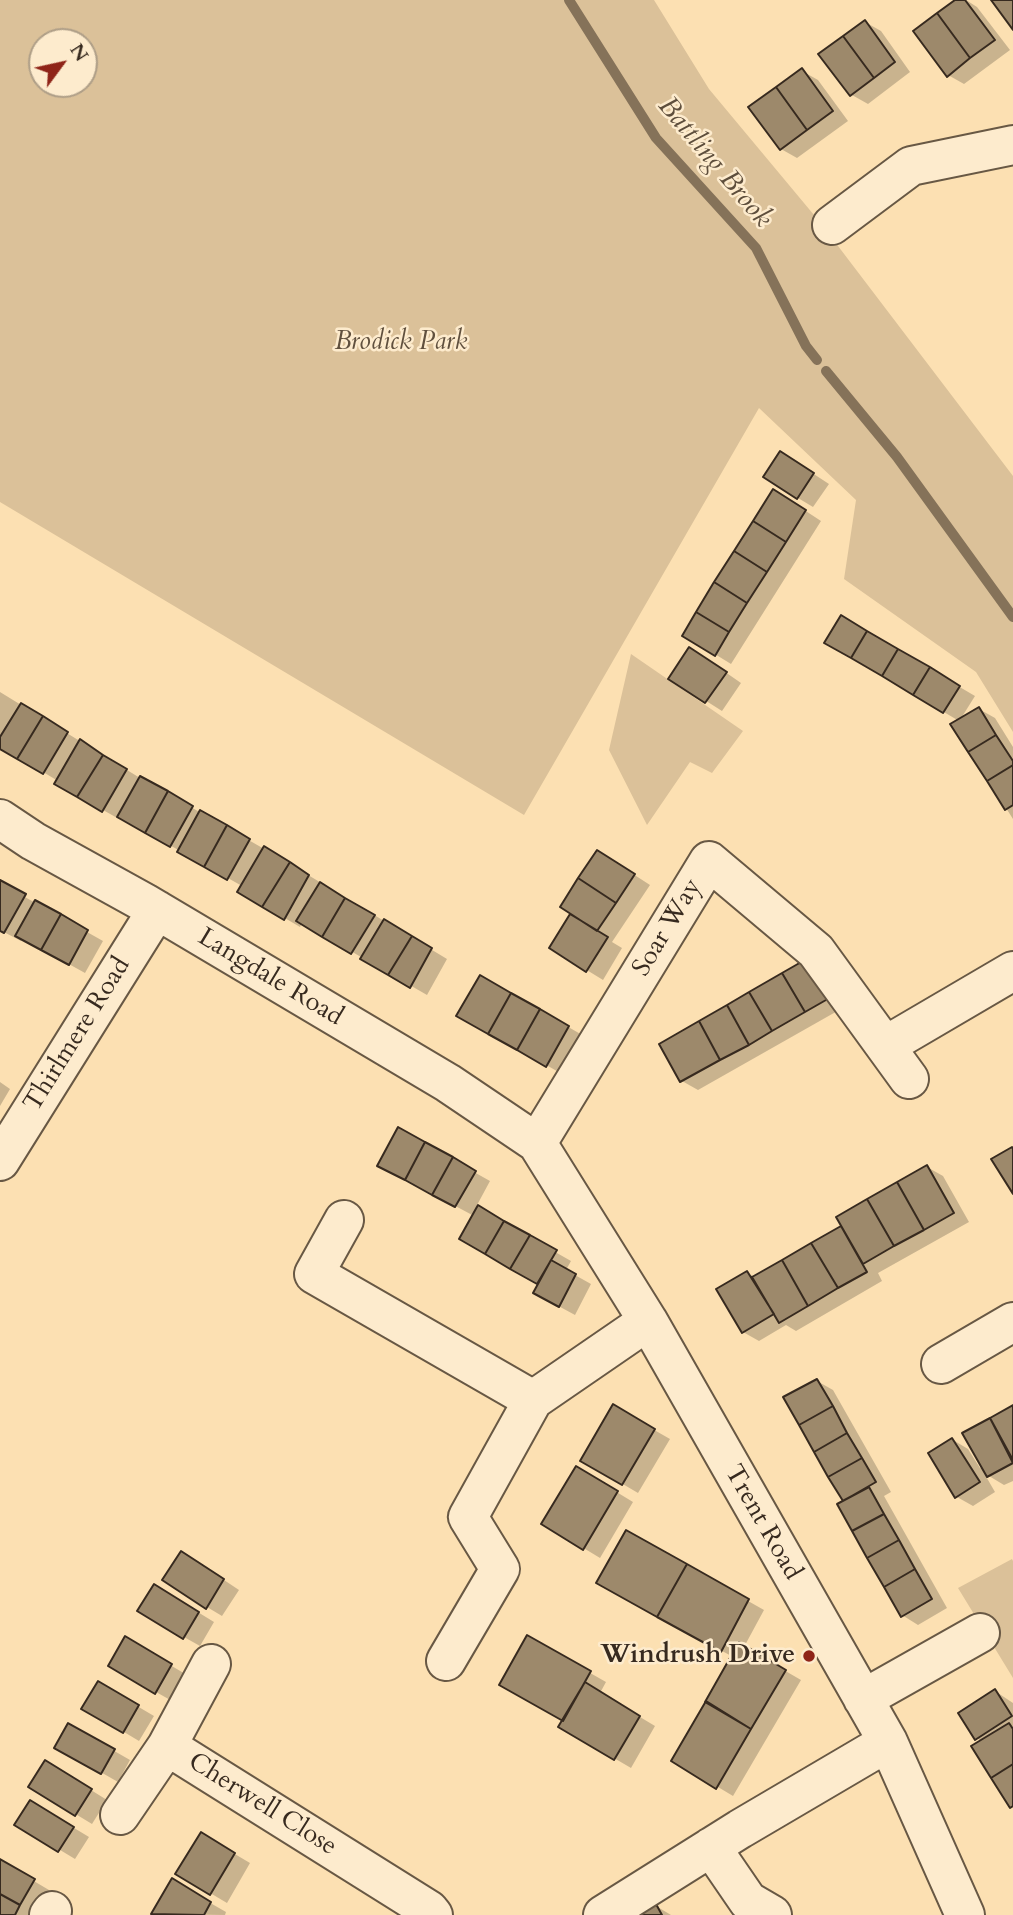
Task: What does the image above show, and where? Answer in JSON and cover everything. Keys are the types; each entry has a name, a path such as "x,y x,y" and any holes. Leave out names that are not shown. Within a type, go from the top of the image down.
{"street":[{"path":"832,225 911,166 1013,145"},
{"name":"Langdale Road","path":"0,819 33,841 156,910 448,1083 537,1143"},
{"name":"Soar Way","path":"537,1143 709,861 816,951 909,1079"},
{"name":"Thirlmere Road","path":"0,1161 156,910"},
{"path":"885,1046 1013,971"},
{"name":"Trent Road","path":"537,1143 648,1321 888,1742 965,1915"},
{"path":"344,1220 314,1274 533,1400"},
{"path":"446,1661 500,1569 468,1517 533,1400 648,1321"},
{"path":"941,1364 1013,1322"},
{"path":"863,1699 979,1633"},
{"name":"Cherwell Close","path":"211,1664 167,1746 433,1915"},
{"path":"603,1915 888,1742"},
{"path":"120,1815 167,1746"},
{"path":"711,1847 748,1901 772,1915"}],"green space":[{"name":"Brodick Park","path":"0,0 654,0 709,89 819,221 1013,476 1013,732 976,672 844,579 856,500 759,408 524,815 0,502"},
{"path":"631,654 743,731 712,773 690,762 647,825 609,750"},
{"path":"1012,1559 1013,1561 1013,1678 958,1588"}],"building":[{"path":"955,0 965,0 995,40 970,58 937,13"},
{"path":"991,0 1013,0 1013,30"},
{"path":"937,13 970,58 947,77 913,31"},
{"path":"865,20 895,62 874,78 843,36"},
{"path":"843,36 874,78 850,96 818,54"},
{"path":"802,68 833,111 807,130 776,87"},
{"path":"776,87 807,130 780,150 748,107"},
{"path":"780,451 814,473 797,499 763,477"},
{"path":"773,489 806,510 786,542 753,521"},
{"path":"753,521 786,542 767,572 734,551"},
{"path":"734,551 767,572 747,603 714,582"},
{"path":"714,582 747,603 729,632 696,612"},
{"path":"696,612 729,632 715,656 682,636"},
{"path":"841,615 867,631 851,658 824,643"},
{"path":"867,631 898,649 882,676 851,658"},
{"path":"689,647 727,672 705,703 668,679"},
{"path":"898,649 930,667 913,695 882,676"},
{"path":"930,667 960,686 943,713 913,695"},
{"path":"21,703 43,716 17,759 0,749 0,737"},
{"path":"979,707 996,735 968,752 950,724"},
{"path":"43,716 68,732 43,774 17,759"},
{"path":"996,735 1013,765 987,781 968,752"},
{"path":"80,739 103,755 77,797 54,784"},
{"path":"103,755 127,769 102,812 77,797"},
{"path":"1013,765 1013,805 1005,810 987,781"},
{"path":"140,776 168,791 145,833 117,817"},
{"path":"168,791 193,806 170,847 145,833"},
{"path":"200,810 227,825 204,867 177,852"},
{"path":"227,825 250,839 227,880 204,867"},
{"path":"264,846 290,862 262,907 237,892"},
{"path":"597,850 635,874 616,903 578,878"},
{"path":"290,862 309,875 284,920 262,907"},
{"path":"578,878 616,903 597,931 560,907"},
{"path":"0,880 26,894 4,933 0,931"},
{"path":"320,882 345,898 322,937 296,921"},
{"path":"345,898 375,915 351,954 322,937"},
{"path":"35,900 61,914 41,950 15,936"},
{"path":"61,914 88,930 69,965 41,950"},
{"path":"570,914 608,937 586,972 549,948"},
{"path":"384,919 412,936 388,975 360,959"},
{"path":"412,936 432,948 410,988 388,975"},
{"path":"810,957 833,996 805,1012 782,973"},
{"path":"782,973 805,1012 772,1031 749,992"},
{"path":"480,975 511,993 488,1034 456,1016"},
{"path":"749,992 772,1031 749,1045 727,1005"},
{"path":"511,993 540,1009 517,1050 488,1034"},
{"path":"727,1005 749,1045 720,1060 699,1021"},
{"path":"540,1009 569,1026 546,1067 517,1050"},
{"path":"699,1021 720,1060 680,1082 659,1044"},
{"path":"398,1127 425,1142 405,1180 377,1166"},
{"path":"425,1142 453,1157 432,1195 405,1180"},
{"path":"1012,1147 1013,1149 1013,1194 991,1159"},
{"path":"453,1157 476,1171 455,1207 432,1195"},
{"path":"927,1165 954,1213 924,1230 897,1182"},
{"path":"897,1182 924,1230 894,1246 867,1199"},
{"path":"867,1199 894,1246 863,1264 836,1217"},
{"path":"478,1205 504,1221 485,1254 459,1239"},
{"path":"504,1221 530,1235 510,1269 485,1254"},
{"path":"841,1226 867,1272 838,1288 811,1243"},
{"path":"530,1235 557,1250 537,1284 510,1269"},
{"path":"811,1243 838,1288 808,1306 782,1260"},
{"path":"551,1260 576,1274 559,1307 533,1293"},
{"path":"782,1260 808,1306 779,1323 752,1277"},
{"path":"747,1271 774,1314 742,1333 716,1289"},
{"path":"817,1379 833,1406 799,1425 783,1397"},
{"path":"613,1404 655,1429 622,1485 580,1461"},
{"path":"1013,1405 1013,1460 990,1418"},
{"path":"833,1406 847,1433 814,1452 799,1425"},
{"path":"990,1418 1013,1463 987,1477 962,1433"},
{"path":"847,1433 862,1458 828,1477 814,1452"},
{"path":"952,1438 980,1482 955,1498 928,1453"},
{"path":"862,1458 876,1482 843,1501 828,1477"},
{"path":"576,1466 618,1491 583,1550 541,1524"},
{"path":"869,1487 884,1514 852,1531 837,1504"},
{"path":"884,1514 899,1540 867,1558 852,1531"},
{"path":"626,1530 687,1564 657,1617 596,1583"},
{"path":"899,1540 915,1569 884,1587 867,1558"},
{"path":"181,1551 224,1579 206,1609 162,1580"},
{"path":"687,1564 749,1599 721,1652 657,1617"},
{"path":"915,1569 932,1599 901,1617 884,1587"},
{"path":"154,1584 199,1612 183,1639 137,1611"},
{"path":"527,1635 591,1671 563,1721 499,1685"},
{"path":"125,1636 172,1664 155,1694 108,1666"},
{"path":"739,1642 786,1670 751,1729 705,1702"},
{"path":"98,1681 139,1705 123,1733 81,1709"},
{"path":"585,1682 640,1716 614,1760 558,1727"},
{"path":"995,1689 1012,1716 975,1740 958,1713"},
{"path":"706,1701 751,1729 716,1789 671,1761"},
{"path":"68,1723 115,1749 101,1774 54,1748"},
{"path":"1009,1723 1013,1729 1013,1764 991,1778 971,1746"},
{"path":"45,1760 92,1789 75,1816 28,1787"},
{"path":"1013,1764 1013,1806 1010,1808 991,1778"},
{"path":"30,1800 74,1827 58,1852 14,1825"},
{"path":"201,1832 235,1853 210,1895 175,1874"},
{"path":"0,1859 35,1879 20,1905 0,1894"},
{"path":"172,1878 211,1902 204,1915 151,1914"},
{"path":"0,1894 20,1905 15,1915 0,1915"},
{"path":"656,1904 662,1915 637,1915"}],"waterway":[{"name":"Battling Brook","path":"569,0 656,138 756,248 806,346 817,360"},
{"name":"Battling Brook","path":"826,371 897,457 1013,617"}],"place":[{"name":"Windrush Drive","path":"809,1656"}]}
